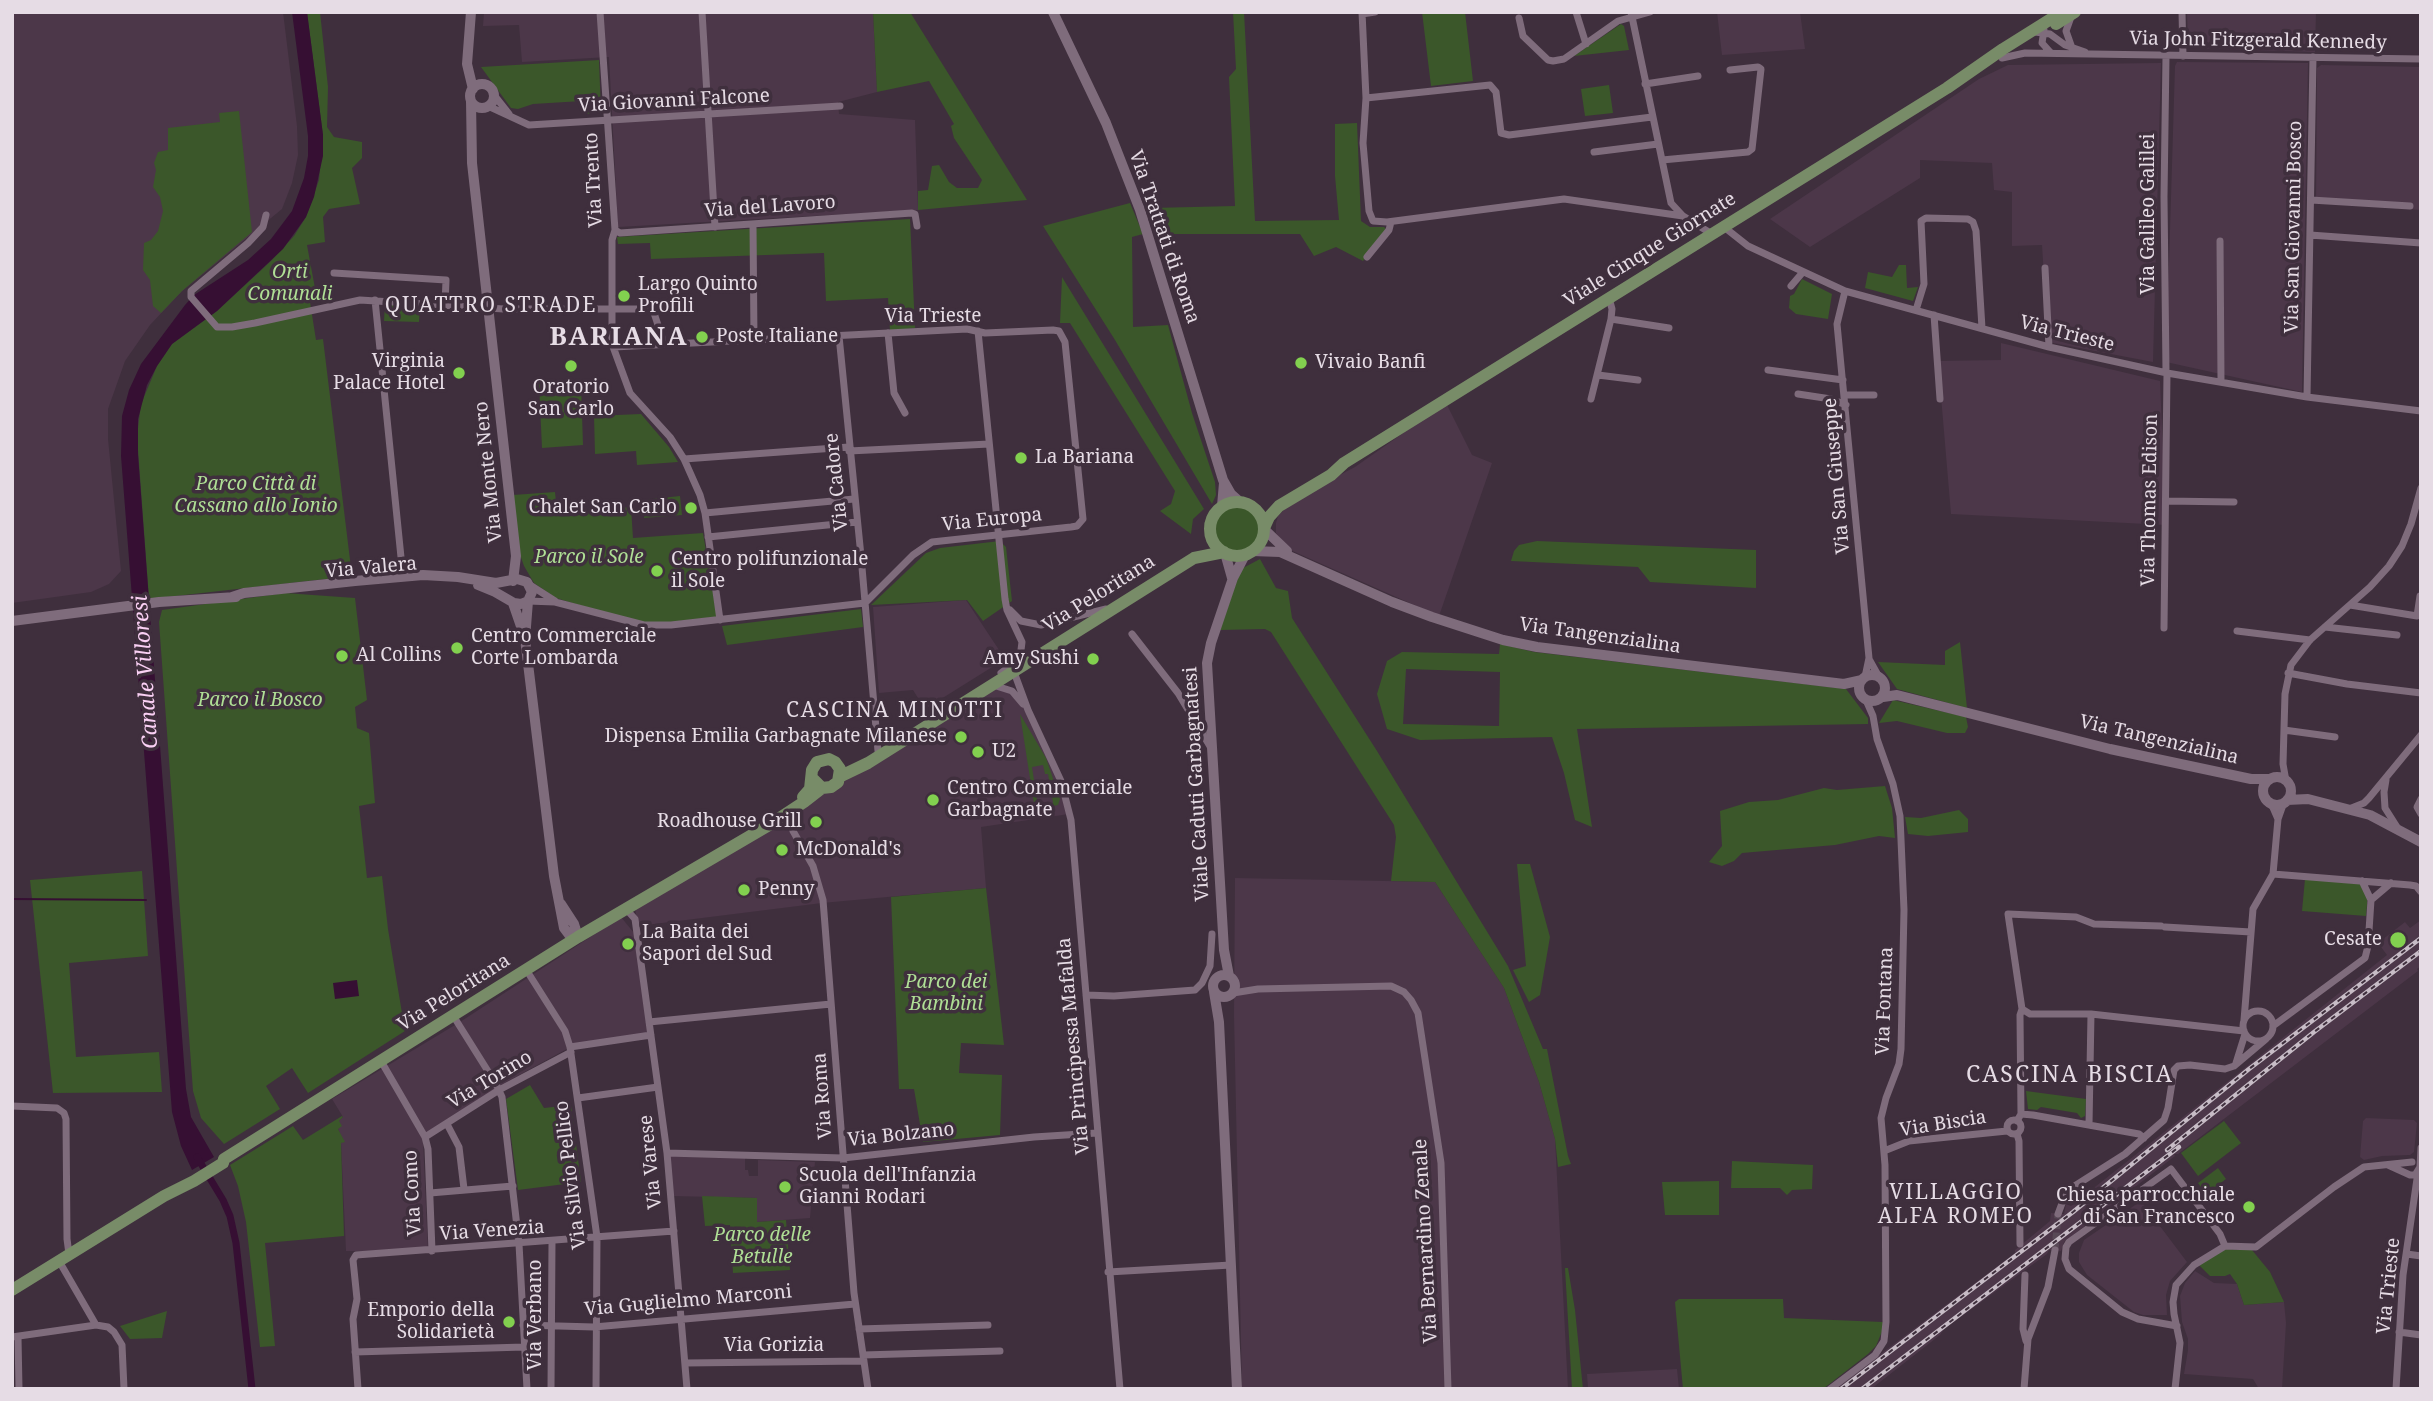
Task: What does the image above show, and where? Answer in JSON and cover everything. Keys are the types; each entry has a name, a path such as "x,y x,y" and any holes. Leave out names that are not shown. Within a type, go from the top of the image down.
{"main road":[{"name":"Via Trattati di Roma","path":"1053,12 1106,123 1140,210 1223,480 1231,494 1246,504"},
{"name":"Viale Cinque Giornate","path":"2002,53 2043,32 2069,13"},
{"name":"Viale Cinque Giornate","path":"1344,463 2069,13"},
{"path":"1344,463 1321,481 1279,506 1269,517 1262,539 1248,553 1224,553 1213,542 1210,529 1214,514 1222,506 1270,504 1344,463"},
{"name":"Via Trattati di Roma","path":"1222,506 1223,480"},
{"path":"1246,504 1260,516 1264,529"},
{"name":"Via Peloritana","path":"839,770 878,751 993,683 1194,558 1202,548 1210,529"},
{"name":"Via Peloritana","path":"1194,558 1224,553"},
{"name":"Via Peloritana","path":"839,770 861,767 1026,663"},
{"path":"826,759 839,770 835,785 818,783 812,770 817,762 826,759"},
{"name":"Via Peloritana","path":"12,1290 454,1017 578,937 795,808 818,783"},
{"name":"Via Peloritana","path":"705,862 710,855 797,801 818,783"}],"street":[{"path":"471,12 468,55 468,71 473,89 471,101 477,107 487,107"},
{"name":"Via Trento","path":"600,12 615,230 612,240 614,347 630,393 654,418 684,459 700,495 720,620"},
{"path":"702,12 715,227"},
{"path":"1375,12 1362,13 1366,98 1363,143 1371,219 1376,222 1391,222 1564,199 1683,216"},
{"path":"1576,12 1586,44"},
{"path":"1519,18 1523,36 1548,60 1564,59 1618,21 1650,12"},
{"path":"2182,12 2183,56"},
{"path":"2069,13 2066,31 2072,48"},
{"path":"1632,15 1671,203 1683,216 1712,234"},
{"path":"2043,32 2042,43 2051,54"},
{"name":"Via John Fitzgerald Kennedy","path":"2043,32 2072,48 2095,55"},
{"name":"Via John Fitzgerald Kennedy","path":"2002,53 2421,59"},
{"path":"468,55 475,74 491,89 512,117"},
{"name":"Via Galileo Galilei","path":"2166,56 2166,372"},
{"name":"Via San Giovanni Bosco","path":"2307,397 2313,57"},
{"path":"1662,160 1748,152 1752,149 1761,69 1731,70"},
{"path":"1645,84 1698,76"},
{"path":"473,89 478,85 485,85"},
{"path":"1366,98 1490,85 1495,89 1500,129 1504,135 1652,117"},
{"path":"471,134 478,115 493,102 494,95"},
{"name":"Via Monte Nero","path":"471,101 475,195 490,307 516,556 512,581"},
{"name":"Via Giovanni Falcone","path":"487,107 529,124 840,106"},
{"path":"1594,152 1658,144"},
{"path":"2311,200 2410,206"},
{"name":"Via del Lavoro","path":"615,230 620,233 912,213 917,226"},
{"path":"266,215 263,227 192,290 191,297 213,323 220,327 232,327 348,302 375,300 490,307 612,308 652,310 662,335 662,344"},
{"path":"1916,310 1924,284 1921,221 1926,218 1968,219 1973,222 1976,231 1982,328"},
{"path":"1367,257 1389,230 1391,222"},
{"path":"753,224 754,339"},
{"name":"Via Trieste","path":"1724,227 1748,246 1845,291 2049,347 2166,372 2307,397 2421,411"},
{"path":"2310,235 2421,243"},
{"path":"2220,241 2221,380"},
{"path":"2045,268 2049,347"},
{"path":"1791,286 1803,272"},
{"path":"334,273 446,280 445,304"},
{"name":"Via San Giuseppe","path":"1845,291 1837,321 1869,658 1864,678"},
{"path":"1591,399 1611,319 1609,298"},
{"path":"375,300 403,576"},
{"path":"1934,315 1940,399"},
{"path":"1611,319 1668,328"},
{"name":"Via Trieste","path":"614,347 967,329 1054,330 1063,336 1082,502 1081,523"},
{"path":"978,331 1006,604 1021,640 1018,660 993,683"},
{"path":"888,333 894,393 905,413"},
{"name":"Via Cadore","path":"839,336 878,751"},
{"path":"1768,370 1843,380"},
{"name":"Via Thomas Edison","path":"2164,628 2166,372"},
{"path":"1598,374 1638,380"},
{"path":"1798,394 1825,397 1846,405"},
{"path":"1845,395 1874,395"},
{"path":"684,459 989,444"},
{"path":"2234,1066 2244,1032 2253,909 2273,874 2277,818 2290,794 2283,764 2288,673 2295,657 2310,640 2389,566 2402,546 2421,488"},
{"path":"705,513 854,499"},
{"path":"2166,501 2234,502"},
{"path":"708,537 857,522"},
{"name":"Via Europa","path":"865,603 927,544 1071,527 1081,523"},
{"name":"Via Tangenzialina","path":"1264,529 1284,549 1321,570"},
{"name":"Via Tangenzialina","path":"1248,553 1280,552 1392,602 1503,640 1565,652 1844,684 1871,675 1897,695"},
{"path":"1224,553 1233,578"},
{"name":"Viale Caduti Garbagnatesi","path":"1232,987 1224,950 1207,659 1233,578 1248,553"},
{"name":"Via Monte Nero","path":"516,556 529,584"},
{"name":"Via Valera","path":"232,597 244,593 403,576 449,576 496,583 512,581"},
{"path":"525,639 507,590 512,581 521,579 555,602"},
{"name":"Via Valera","path":"12,621 157,604 425,581 478,585 511,601"},
{"path":"529,584 532,594 528,601 525,639 558,898 564,928 570,936 578,937"},
{"path":"2350,605 2417,616 2420,596"},
{"path":"511,601 521,604 528,601 555,602 644,625 671,625 865,603"},
{"path":"1006,604 1021,621 1041,625 1114,607"},
{"path":"2325,627 2397,635"},
{"path":"2237,631 2310,640"},
{"path":"1132,634 1178,693 1212,750"},
{"name":"Via San Giuseppe","path":"1869,658 1882,681"},
{"name":"Via Principessa Mafalda","path":"1014,672 1028,710 1055,765 1069,808 1073,835 1120,1389"},
{"path":"2288,673 2347,684 2421,693"},
{"path":"1863,697 1859,686 1864,678"},
{"path":"1873,716 1882,698 1882,681"},
{"name":"Via Principessa Mafalda","path":"993,683 1012,691 1028,710"},
{"name":"Via Tangenzialina","path":"1844,684 1874,702 1897,695 2110,749 2251,779 2272,778"},
{"name":"Via Fontana","path":"1830,1389 1875,1355 1884,1341 1884,1151 1881,1129 1883,1109 1899,1064 1901,1049 1903,877 1900,816 1893,784 1877,739 1873,716 1863,697"},
{"path":"2284,730 2335,737"},
{"path":"2348,809 2364,803 2421,735"},
{"path":"2277,818 2263,791 2265,784 2283,764"},
{"path":"2387,776 2385,808 2397,828"},
{"path":"2272,778 2280,778 2308,799"},
{"name":"Via Tangenzialina","path":"2251,779 2263,791"},
{"path":"2271,803 2308,799 2348,809 2381,819 2421,842"},
{"path":"2421,800 2417,807 2421,814"},
{"name":"Via Roma","path":"795,808 792,823 795,837 808,855 821,893 855,1304 868,1389"},
{"path":"2273,874 2416,886 2421,892"},
{"path":"2058,1214 2064,1198 2073,1187 2118,1160 2166,1115 2173,1077 2178,1066 2225,1069 2234,1066 2266,1039 2273,1027 2365,958 2371,900 2362,881"},
{"path":"2371,900 2391,883"},
{"name":"Via Varese","path":"626,909 627,919 636,933 667,1153 687,1389"},
{"path":"2144,1138 2139,1134 2090,1125 2019,1117 2009,1121 2007,1130 2012,1135 2021,1129 2019,1117 2020,1015 2023,1011 2008,914 2076,917 2094,924 2251,932"},
{"path":"1086,995 1114,996 1195,990 1202,983 1210,966 1212,933"},
{"name":"Viale Caduti Garbagnatesi","path":"1214,992 1213,985 1224,950"},
{"name":"Via Silvio Pellico","path":"527,971 565,1031 571,1050 597,1237 596,1389"},
{"path":"1216,978 1222,975 1232,987"},
{"name":"Via Bernardino Zenale","path":"1232,987 1258,989 1391,986 1404,992 1418,1013 1441,1163 1448,1389"},
{"path":"1214,992 1222,997 1232,987"},
{"path":"1219,1022 1223,1005 1232,987"},
{"path":"2248,988 2256,1011"},
{"path":"1214,992 1219,1022 1237,1389"},
{"path":"649,1021 831,1004"},
{"path":"2023,1011 2091,1014 2244,1032 2252,1040 2266,1039"},
{"path":"2244,1020 2256,1011 2268,1015 2273,1027"},
{"path":"2090,1125 2091,1014"},
{"path":"454,1017 499,1090 519,1244 527,1389"},
{"name":"Via Torino","path":"425,1137 499,1090 571,1050 651,1035"},
{"name":"Via Como","path":"381,1061 425,1137 432,1251"},
{"path":"578,1098 658,1087"},
{"path":"12,1106 57,1108 64,1113 67,1238 64,1257 96,1325"},
{"path":"447,1124 458,1147 464,1189"},
{"name":"Via Biscia","path":"1884,1151 1909,1141 2007,1130"},
{"name":"Via Bolzano","path":"667,1153 843,1158 1021,1138 1097,1133"},
{"path":"2017,1134 2020,1244"},
{"path":"2175,1389 2180,1343 2173,1302 2176,1284 2194,1265 2225,1246 2256,1247 2364,1167 2419,1158"},
{"name":"Via Trieste","path":"2396,1389 2407,1254 2417,1186 2412,1173 2419,1158"},
{"path":"2384,1165 2412,1173"},
{"path":"2177,1326 2138,1319 2122,1312 2069,1269 2065,1259 2069,1242 2171,1169 2220,1234 2225,1246"},
{"path":"430,1193 513,1186"},
{"name":"Via Venezia","path":"355,1352 353,1320 357,1299 354,1257 363,1253 432,1251 674,1231"},
{"name":"Via Verbano","path":"551,1389 552,1242"},
{"path":"2024,1389 2027,1345 2048,1287 2055,1250"},
{"path":"2407,1254 2421,1256"},
{"path":"1108,1272 1231,1265"},
{"path":"2025,1276 2023,1329 2027,1345"},
{"name":"Via Guglielmo Marconi","path":"523,1325 597,1326 855,1304"},
{"path":"19,1389 15,1337 96,1325 108,1327 119,1337 122,1345 124,1389"},
{"path":"859,1329 988,1325"},
{"path":"2399,1332 2421,1335"},
{"path":"358,1389 355,1352 524,1347"},
{"name":"Via Gorizia","path":"685,1363 1000,1351"}],"shaded area":[{"path":"12,12 283,12 298,155 292,183 282,209 182,291 150,325 125,361 108,409 108,439 121,571 109,584 91,592 12,603"},
{"path":"484,12 873,12 877,92 838,102 839,114 915,120 918,210 618,227 609,57 522,62 519,25 483,26"},
{"path":"1717,12 1800,12 1805,49 1722,55"},
{"path":"2187,12 2316,12 2315,52 2188,48"},
{"path":"2177,62 2308,63 2302,392 2166,362"},
{"path":"2161,63 2153,362 2048,342 2042,245 2012,246 2012,192 1994,190 1992,163 1920,160 1920,178 1810,247 1770,219 1979,79 2008,65"},
{"path":"2321,65 2421,67 2421,210 2316,203 2317,68"},
{"path":"2001,343 2160,381 2166,525 1951,514 1938,361 2001,360"},
{"path":"1446,403 1472,455 1492,463 1439,616 1288,549 1276,533 1276,523 1278,516 1296,498 1355,467"},
{"path":"966,600 1005,659 925,709 913,690 879,693 873,607"},
{"path":"992,686 1010,691 1026,710 1049,756 1069,814 981,827 986,888 822,903 638,926 635,908"},
{"path":"1235,878 1435,882 1504,988 1539,1082 1555,1139 1568,1389 1242,1389 1234,1015"},
{"path":"621,917 634,933 649,1034 576,1044 499,1086 423,1140 428,1251 346,1251 341,1142 344,1142 338,1129 338,1121 343,1117 332,1099 460,1022"},
{"path":"2421,920 2421,966 2418,971 2178,1154 2174,1154 2175,1156 2064,1242 2061,1251 2049,1250 1944,1329 1871,1389 1834,1389 2015,1253 2015,1250 2050,1221 2051,1213 2064,1214 2066,1204 2071,1206 2387,955 2378,943 2405,922 2410,928"},
{"path":"2366,1118 2414,1120 2417,1123 2414,1152 2410,1155 2364,1160 2360,1157 2363,1121"},
{"path":"668,1154 745,1157 745,1170 748,1170 749,1176 758,1176 758,1160 815,1162 810,1218 756,1222 757,1198 672,1196"},
{"path":"2141,1201 2187,1262 2170,1281 2166,1295 2167,1315 2143,1315 2134,1312 2087,1275 2079,1262 2084,1240"},
{"path":"2195,1271 2214,1283 2237,1284 2244,1305 2284,1302 2286,1323 2282,1389 2259,1389 2253,1379 2184,1374 2188,1339 2182,1322 2180,1296 2185,1283"},
{"path":"1677,1369 1679,1389 1588,1389 1587,1374"}],"green space":[{"name":"Parco Città di Cassano allo Ionio","path":"307,12 320,12 328,87 327,127 334,137 362,142 362,158 352,168 360,204 329,209 323,217 325,242 307,245 317,299 310,302 316,340 323,339 352,576 149,599 137,436 141,404 157,366 172,344 217,311 271,261 294,236 306,217 319,180 323,135"},
{"path":"873,12 910,12 1027,200 918,210 918,191 928,190 932,166 939,165 949,182 957,188 978,188 982,180 954,138 951,126 954,124 929,81 877,92"},
{"path":"1233,12 1244,12 1255,221 1339,220 1335,176 1335,124 1357,123 1361,221 1370,227 1384,227 1387,230 1363,261 1336,247 1314,256 1300,234 1159,234 1151,208 1235,206 1229,77 1236,69"},
{"path":"1422,12 1465,12 1473,81 1431,86"},
{"path":"1621,24 1624,26 1629,50 1574,56"},
{"path":"599,60 601,113 583,114 582,101 511,108 481,67"},
{"path":"1609,85 1613,113 1585,116 1581,89"},
{"path":"239,111 252,232 182,291 161,313 153,306 150,280 143,270 144,243 151,240 158,231 163,211 160,197 153,187 156,170 154,163 158,152 168,150 168,128 220,122 219,113"},
{"path":"1130,203 1143,234 1132,237 1133,327 1168,325 1192,413 1215,482 1216,495 1212,504 1115,340 1043,226"},
{"path":"910,219 915,328 890,331 888,298 826,301 824,253 651,259 650,243 618,244 617,237"},
{"path":"1899,265 1906,265 1907,288 1918,287 1913,301 1865,288 1868,272 1892,277"},
{"path":"1062,277 1204,509 1193,519 1191,534 1160,511 1171,504 1175,491 1070,323 1060,323"},
{"path":"1802,279 1832,294 1828,319 1796,314 1789,308 1790,296 1794,294"},
{"path":"385,303 420,305 419,322 384,321"},
{"path":"581,383 583,445 542,448 539,384"},
{"path":"641,414 678,462 637,465 636,451 595,454 594,416"},
{"name":"Parco il Sole","path":"555,492 557,511 631,507 633,538 703,533 717,617 644,625 556,598 534,583 518,549 513,495"},
{"path":"680,496 682,515 644,518 643,500"},
{"path":"1236,505 1245,506 1253,512 1259,520 1259,538 1253,546 1245,552 1236,553 1227,552 1219,546 1213,538 1212,529 1213,520 1219,512 1227,506"},
{"path":"1000,541 1006,547 1012,601 983,621 967,600 871,605 926,553 940,548"},
{"path":"1537,541 1756,550 1756,588 1650,582 1638,567 1511,561 1519,545"},
{"path":"1260,559 1276,588 1288,591 1292,618 1508,966 1543,1049 1547,1049 1571,1164 1558,1167 1555,1139 1539,1082 1504,988 1435,882 1391,881 1396,837 1394,825 1271,632 1265,629 1220,630 1239,574 1243,568"},
{"name":"Parco il Bosco","path":"285,593 355,598 367,700 355,707 357,728 369,733 375,803 359,806 367,878 382,876 405,1031 308,1093 292,1068 266,1086 280,1109 224,1144 201,1118 193,1091 159,622 162,610"},
{"path":"861,609 863,627 727,645 722,626"},
{"path":"1960,642 1967,708 1897,689 1878,662 1945,665 1945,651"},
{"path":"1500,644 1534,652 1846,689 1868,718 1868,724 1577,729 1592,827 1575,820 1552,737 1420,740 1387,729 1377,694 1387,661 1402,652 1499,654","holes":["1406,669 1500,672 1499,726 1403,724"]},
{"path":"1893,700 1966,717 1968,727 1965,733 1947,733 1897,721 1879,723"},
{"path":"1020,714 1046,758 1060,799 1058,805 1048,805 1053,803 1048,774 1045,774 1043,765 1032,767 1038,806 1043,808 1036,808 1034,804"},
{"path":"1885,786 1892,808 1895,838 1879,836 1835,845 1742,853 1734,861 1722,866 1709,862 1722,846 1720,811 1749,802 1778,800 1824,788 1837,790"},
{"path":"1959,810 1968,819 1968,832 1928,836 1908,834 1905,817 1921,818"},
{"path":"1517,864 1530,864 1550,937 1540,995 1529,1002 1513,970 1526,966"},
{"path":"142,871 148,956 69,963 76,1057 159,1052 162,1092 53,1093 30,880"},
{"path":"2305,879 2360,884 2368,893 2366,916 2302,911"},
{"name":"Parco dei Bambini","path":"986,888 1004,1045 961,1043 959,1073 1002,1075 1000,1135 923,1142 914,1089 899,1089 891,897"},
{"path":"530,1085 544,1108 571,1105 581,1182 518,1190 506,1099"},
{"path":"2026,1091 2086,1099 2085,1116 2081,1118 2077,1113 2041,1107 2037,1110 2028,1109"},
{"path":"342,1116 339,1121 342,1126 338,1129 345,1142 341,1143 344,1236 265,1243 275,1346 260,1347 246,1222 230,1165 293,1126 303,1140"},
{"path":"2224,1121 2241,1143 2198,1176 2181,1153"},
{"path":"1732,1161 1813,1165 1812,1189 1792,1190 1787,1195 1780,1188 1731,1188"},
{"path":"2218,1168 2226,1179 2206,1194 2198,1183"},
{"path":"1719,1181 1719,1215 1665,1215 1662,1182"},
{"name":"Parco delle Betulle","path":"702,1196 757,1198 757,1222 786,1220 790,1270 733,1273 730,1225 705,1226"},
{"path":"2221,1249 2252,1250 2270,1272 2284,1302 2244,1305 2237,1284 2230,1274 2210,1276 2198,1264"},
{"path":"1565,1268 1568,1268 1575,1310 1583,1389 1572,1389"},
{"path":"1679,1299 1783,1299 1784,1318 1883,1322 1883,1329 1876,1346 1868,1354 1823,1389 1683,1389 1675,1302"},
{"path":"167,1311 162,1338 130,1339 120,1326"}],"water":[{"path":"292,12 307,12 323,135 323,156 314,197 306,217 283,249 217,311 172,344 147,385 138,419 138,455 186,1089 191,1117 214,1157 192,1170 181,1146 172,1112 121,456 122,416 129,390 141,364 185,305 194,295 248,260 271,239 292,211 304,178 308,136"},
{"path":"357,980 359,996 335,999 333,983"}],"waterway":[{"path":"12,899 146,900"},
{"name":"Canale Villoresi","path":"197,1157 230,1216 236,1243 252,1389"}],"tunnel":[{"path":"2055,1250 2058,1214"}],"railway":[{"path":"1841,1389 2073,1212 2249,1069 2421,938"},
{"path":"2167,1150 2314,1032 2421,951"},
{"path":"1862,1389 2179,1147"}],"place":[{"name":"Largo Quinto Profili","path":"624,296"},
{"name":"Poste Italiane","path":"702,337"},
{"name":"Vivaio Banfi","path":"1301,363"},
{"name":"Oratorio San Carlo","path":"571,366"},
{"name":"Virginia Palace Hotel","path":"459,373"},
{"name":"La Bariana","path":"1021,458"},
{"name":"Chalet San Carlo","path":"691,508"},
{"name":"Centro polifunzionale il Sole","path":"657,571"},
{"name":"Centro Commerciale Corte Lombarda","path":"457,648"},
{"name":"Al Collins","path":"342,656"},
{"name":"Amy Sushi","path":"1093,659"},
{"name":"Dispensa Emilia Garbagnate Milanese","path":"961,737"},
{"name":"U2","path":"978,752"},
{"name":"Centro Commerciale Garbagnate","path":"933,800"},
{"name":"Roadhouse Grill","path":"816,822"},
{"name":"McDonald's","path":"782,850"},
{"name":"Penny","path":"744,890"},
{"name":"Cesate","path":"2398,940"},
{"name":"La Baita dei Sapori del Sud","path":"628,944"},
{"name":"Scuola dell'Infanzia Gianni Rodari","path":"785,1187"},
{"name":"Chiesa parrocchiale di San Francesco","path":"2249,1207"},
{"name":"Emporio della Solidarietà","path":"509,1322"}],"district":[{"name":"QUATTRO STRADE","path":"491,306"},
{"name":"BARIANA","path":"619,338"},
{"name":"CASCINA MINOTTI","path":"895,711"},
{"name":"CASCINA BISCIA","path":"2070,1075"},
{"name":"VILLAGGIO ALFA ROMEO","path":"1956,1205"}],"park label":[{"name":"Orti Comunali","path":"290,284"}]}
